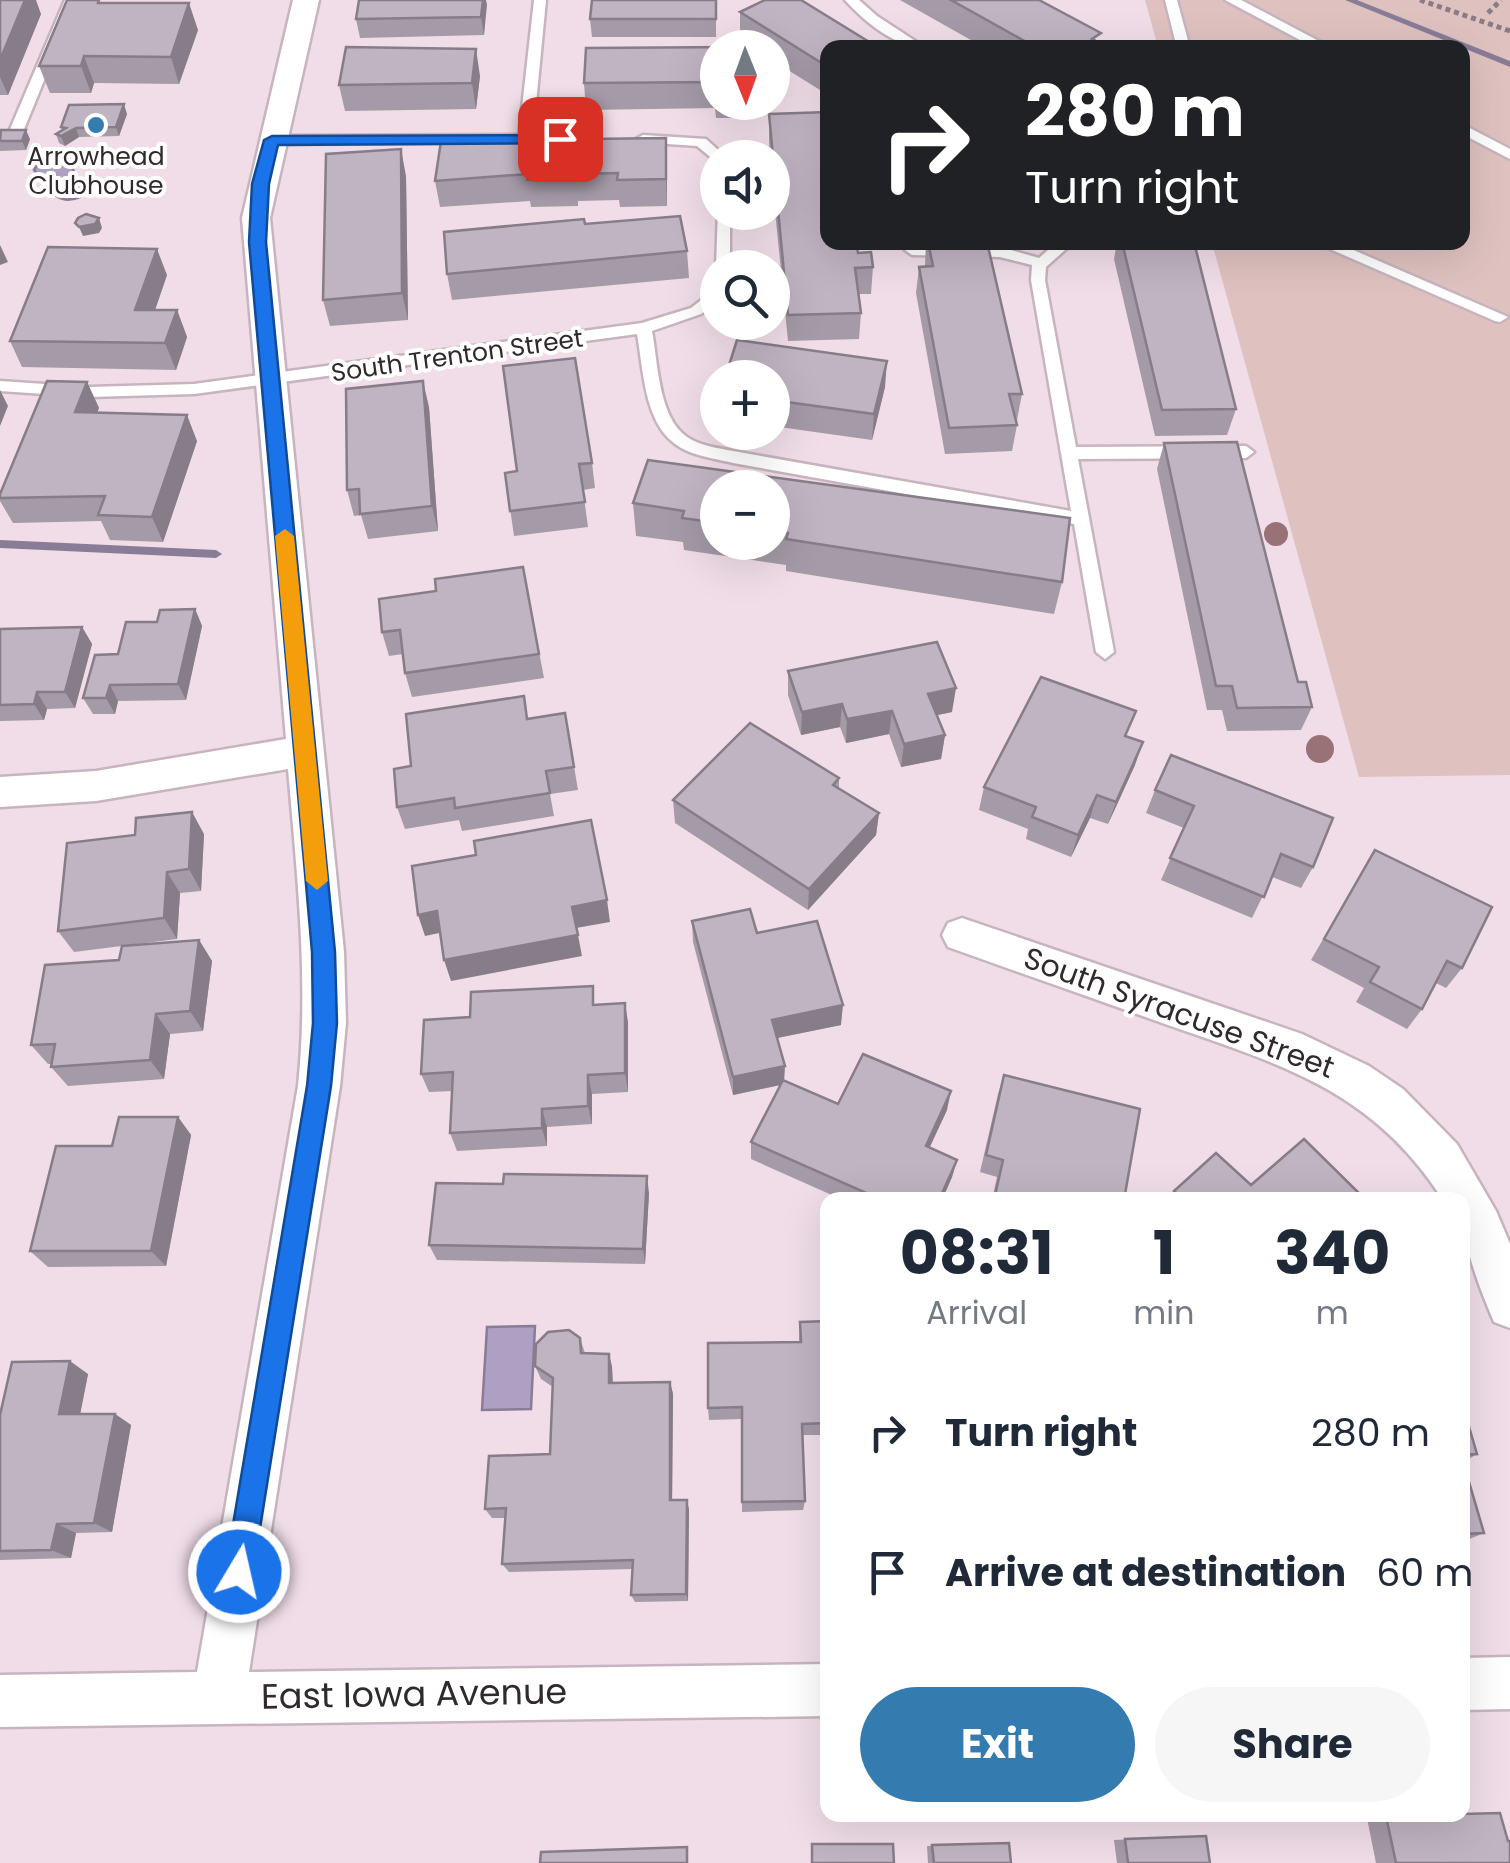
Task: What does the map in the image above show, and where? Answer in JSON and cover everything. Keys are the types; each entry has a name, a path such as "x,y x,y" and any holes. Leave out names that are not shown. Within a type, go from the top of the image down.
{"street":[{"path":"219,1697 324,1040 324,952 256,218 306,0"},
{"path":"0,792 96,786 304,751"},
{"name":"South Syracuse Street","path":"962,935 1298,1052 1360,1082 1410,1120 1465,1192"},
{"name":"South Syracuse Street","path":"1470,1203 1485,1232 1510,1306"},
{"path":"1470,1684 1510,1683"},
{"name":"East Iowa Avenue","path":"0,1701 820,1690"}],"lane":[{"path":"15,134 71,0"},
{"path":"526,139 540,0"},
{"path":"851,0 872,19 907,40"},
{"path":"1171,0 1182,40"},
{"path":"1231,0 1310,40"},
{"path":"1470,132 1510,155"},
{"path":"272,140 584,139"},
{"path":"622,139 700,143"},
{"path":"912,250 1000,252 1040,263"},
{"path":"1057,250 1040,263 1038,280 1106,652"},
{"path":"1340,250 1500,318"},
{"name":"South Trenton Street","path":"0,386 139,392 270,381 644,328 700,308"},
{"path":"644,328 664,419 673,434 693,446 733,457 1080,519"},
{"path":"1068,453 1246,452"}],"path":[{"path":"1420,0 1510,31"},
{"path":"1488,13 1501,0"}],"shaded area":[{"path":"1145,0 1510,0 1510,775 1359,777 1214,250 1470,250 1470,40 1156,40"},
{"path":"52,157 69,162 82,186 80,197 59,197 34,170 39,162"},
{"path":"535,1326 531,1409 482,1410 487,1327"}],"building":[{"path":"0,0 25,0 0,60"},
{"path":"67,0 189,3 171,57 84,56 81,66 39,66"},
{"path":"359,0 483,0 481,17 356,19"},
{"path":"592,0 716,0 716,19 590,19"},
{"path":"765,0 801,0 866,40 820,40 820,62 790,43 790,30 769,30 740,12"},
{"path":"951,0 1039,0 1101,33 1094,40 1023,40"},
{"path":"346,47 476,49 472,83 339,85"},
{"path":"700,47 700,82 584,83 586,48"},
{"path":"124,104 116,127 76,128 61,136 56,134 66,128 61,127 69,105"},
{"path":"820,112 820,250 871,252 873,267 855,268 861,313 790,315 790,250 782,250 780,230 790,230 790,140 771,140 770,120 790,120 790,113"},
{"path":"1,130 26,130 22,141 0,141"},
{"path":"666,138 666,179 617,180 618,173 575,174 575,180 527,180 528,174 435,181 441,141"},
{"path":"401,149 402,293 323,300 326,154"},
{"path":"86,214 99,218 95,224 79,227 75,223"},
{"path":"680,216 687,251 447,274 444,232 584,219 585,224"},
{"path":"48,247 157,249 135,310 177,310 165,343 10,341"},
{"path":"930,250 989,250 1022,394 1009,394 1017,425 949,428 919,267 933,266"},
{"path":"1124,250 1196,250 1236,409 1162,410"},
{"path":"737,340 887,361 874,414 790,402 790,360 731,360"},
{"path":"575,358 592,463 579,464 585,502 510,511 505,473 517,471 503,366"},
{"path":"47,381 87,382 75,412 187,415 152,517 98,515 105,496 0,498"},
{"path":"423,381 432,506 360,514 359,489 347,490 346,389"},
{"path":"1237,442 1298,682 1306,682 1312,707 1237,708 1232,686 1216,686 1164,443"},
{"path":"648,460 721,470 700,470 700,520 682,518 684,511 633,503"},
{"path":"790,480 1070,518 1062,582 790,540"},
{"path":"523,567 539,654 405,673 400,630 382,632 379,599 436,591 435,579"},
{"path":"195,609 178,684 110,685 106,698 83,698 95,655 118,654 126,622 157,622 160,610"},
{"path":"82,627 65,692 37,692 34,704 0,705 0,629"},
{"path":"937,642 956,688 928,694 945,735 904,744 892,711 847,719 842,704 802,712 788,671"},
{"path":"1041,677 1136,711 1125,736 1143,742 1116,802 1097,795 1078,835 1032,817 1036,807 984,787"},
{"path":"524,696 527,719 565,713 574,767 546,771 550,793 455,808 454,798 397,807 394,769 411,766 406,714"},
{"path":"750,723 839,778 833,785 879,813 809,889 673,800"},
{"path":"1171,755 1333,818 1313,867 1281,854 1264,897 1170,858 1194,806 1155,790"},
{"path":"192,812 189,869 167,872 164,918 58,931 67,843 135,835 136,818"},
{"path":"591,820 607,900 572,907 578,935 444,960 437,911 418,915 412,866 476,855 474,841"},
{"path":"1375,850 1492,907 1462,968 1447,961 1422,1009 1370,982 1379,967 1324,939"},
{"path":"750,909 757,933 817,921 843,1005 772,1020 785,1066 733,1077 692,921"},
{"path":"199,940 190,1011 156,1014 150,1060 51,1067 55,1044 31,1045 45,965 119,960 122,946"},
{"path":"593,986 593,1005 625,1003 625,1073 588,1075 588,1106 542,1109 542,1128 450,1133 453,1072 421,1074 424,1020 470,1017 471,992"},
{"path":"863,1054 951,1091 926,1146 957,1160 943,1192 864,1192 751,1142 783,1080 838,1104"},
{"path":"1004,1075 1140,1109 1125,1192 996,1192 1003,1160 986,1155"},
{"path":"119,1117 178,1117 151,1251 30,1251 56,1146 112,1146"},
{"path":"1304,1139 1358,1192 1174,1191 1216,1153 1251,1185"},
{"path":"504,1174 647,1176 643,1249 429,1245 436,1183 503,1184"},
{"path":"820,1321 820,1423 802,1424 805,1501 742,1502 742,1407 708,1408 708,1343 801,1342 800,1322"},
{"path":"569,1330 580,1338 581,1353 609,1354 609,1383 670,1382 670,1500 687,1500 686,1594 631,1595 633,1560 502,1564 506,1508 485,1509 489,1456 550,1454 553,1378 535,1366 536,1344 548,1332"},
{"path":"70,1361 59,1414 115,1414 94,1523 57,1524 51,1550 0,1551 0,1415 12,1362"},
{"path":"1470,1430 1477,1454 1470,1454"},
{"path":"1470,1485 1484,1533 1470,1534"},
{"path":"1500,1813 1510,1841 1510,1863 1396,1863 1387,1822 1470,1822 1470,1814"},
{"path":"1206,1836 1210,1863 1128,1863 1125,1839"},
{"path":"1009,1843 1011,1863 934,1863 932,1845"},
{"path":"812,1844 893,1844 894,1863 812,1863"},
{"path":"687,1847 687,1863 540,1863 541,1852"}],"waterway":[{"path":"1349,0 1450,40"},
{"path":"1470,48 1510,64"},
{"path":"0,544 216,554"}],"slow traffic":[{"path":"285,536 317,881"}],"place":[{"name":"Arrowhead Clubhouse","path":"96,125"}],"route":[{"path":"239,1572 319,1086 325,1023 324,952 257,242 260,184 272,140 560,139"}]}
